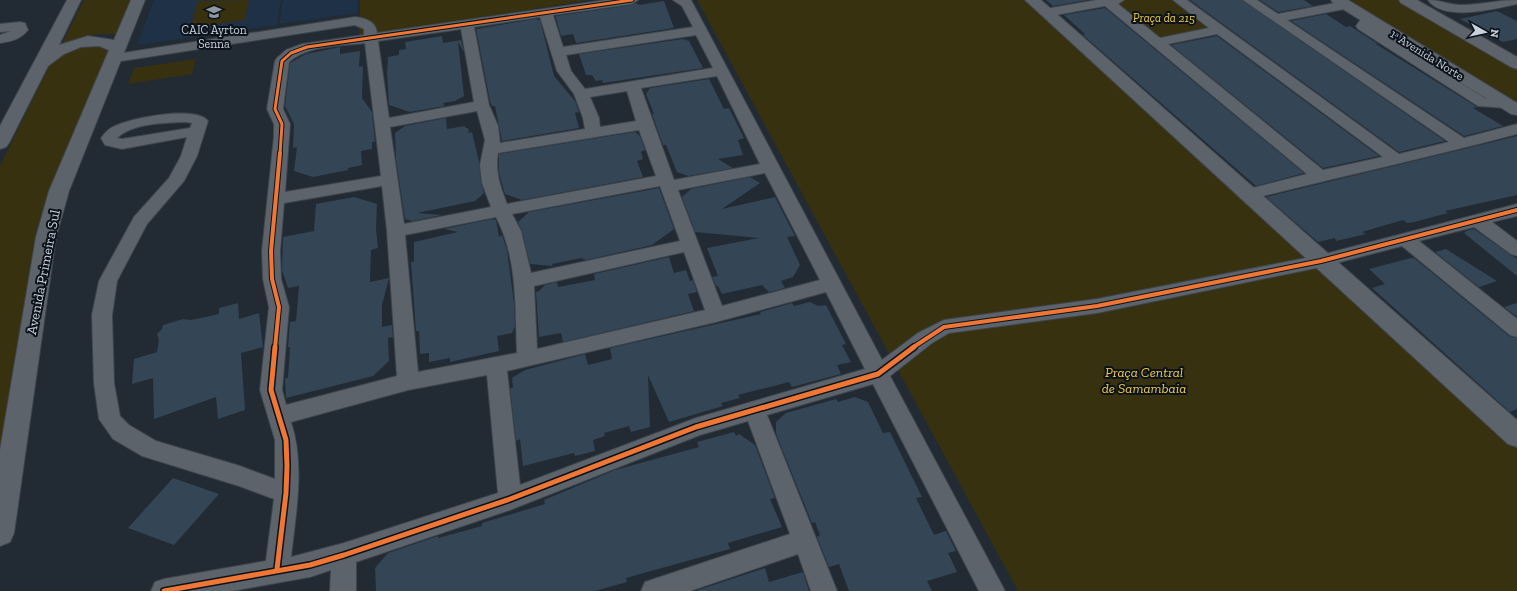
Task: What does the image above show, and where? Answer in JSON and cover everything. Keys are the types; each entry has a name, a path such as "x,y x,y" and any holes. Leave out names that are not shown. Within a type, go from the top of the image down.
{"main road":[{"path":"0,144 74,0"},
{"name":"Avenida Primeira Sul","path":"0,533 46,237 59,191 138,0"},
{"path":"1406,0 1517,64"},
{"name":"1ᵃ Avenida Norte","path":"1341,2 1512,107"},
{"path":"1038,6 1517,436"},
{"path":"40,65 52,53 79,43 104,41 116,53"}],"street":[{"path":"277,570 286,493 286,440 271,390 279,307 272,279 271,251 282,136 282,124 275,109 282,61 292,53 307,47 632,0"},
{"path":"679,0 688,5 720,71 992,591"},
{"path":"1179,0 1396,159"},
{"path":"1248,0 1460,144"},
{"path":"1434,0 1445,7 1461,8 1514,1"},
{"path":"1038,6 1113,1 1158,42 1320,176"},
{"path":"1276,18 1341,2"},
{"path":"545,12 564,71 582,94 591,118 593,131"},
{"path":"116,53 355,21 362,22 370,28 388,180 396,231 408,382"},
{"path":"467,24 482,105 490,126 493,140 488,165 490,183 501,211 512,231 524,281 527,358"},
{"path":"0,28 20,26 21,30 8,38 0,39"},
{"path":"557,52 700,30"},
{"path":"1158,42 1219,30"},
{"path":"582,94 720,71"},
{"path":"633,86 645,124 668,182 689,245 716,314"},
{"path":"382,124 482,105"},
{"path":"197,132 122,144 111,142 109,138 124,127 185,117 195,118 200,121 197,132 189,156 176,181 140,221 108,281 102,315 104,383 110,419 121,432 150,449 240,476 286,493"},
{"path":"492,149 593,131 645,124"},
{"path":"1247,195 1517,129"},
{"path":"396,231 668,182 770,167"},
{"path":"276,199 388,180"},
{"path":"164,591 310,565 510,499 696,427 878,374 925,338 944,327 964,323 1097,306 1321,261 1517,210"},
{"path":"1478,221 1517,250"},
{"path":"1406,240 1517,330"},
{"path":"524,281 689,245"},
{"path":"278,416 408,382 527,358 716,314 832,284"},
{"path":"496,365 510,499"},
{"path":"754,409 803,541 824,591"},
{"path":"654,591 803,541"},
{"path":"343,591 344,555"}],"shaded area":[{"name":"CAIC Ayrton Senna","path":"154,0 281,0 277,25 137,45"},
{"path":"283,0 357,0 357,13 279,24"}],"green space":[{"path":"84,0 131,0 117,34 98,34 62,44"},
{"path":"249,0 245,20 190,28 198,1"},
{"path":"360,0 588,0 359,37"},
{"name":"Praça Central de Samambaia","path":"697,0 1033,0 1517,431 1517,591 1018,591"},
{"name":"Praça da 215","path":"1123,0 1177,0 1215,28 1159,38 1114,2"},
{"path":"1347,0 1398,0 1517,70 1517,102"},
{"path":"96,44 113,49 49,203 0,484 0,166 52,60 72,48"},
{"path":"196,59 192,74 128,84 134,68"}],"building":[{"path":"1046,0 1088,0 1053,6"},
{"path":"1190,0 1242,0 1445,141 1399,152"},
{"path":"1260,0 1304,0 1313,6 1278,12"},
{"path":"664,1 674,28 576,43 573,34 561,36 556,18 556,16 632,5 636,3 639,5"},
{"path":"1105,8 1304,173 1256,186 1083,35 1085,34 1064,15"},
{"path":"1497,11 1517,21 1517,39 1503,42 1460,19"},
{"path":"1326,14 1346,27 1350,26 1477,107 1473,108 1503,126 1464,136 1291,21"},
{"path":"534,19 540,20 554,76 575,101 579,112 575,113 579,128 502,141 495,106 492,106 490,101 476,29"},
{"path":"442,36 443,43 461,40 464,52 458,42 464,96 455,101 443,103 444,106 410,112 389,105 387,73 388,57 399,55 399,50 406,49 405,42"},
{"path":"1217,36 1379,156 1323,168 1171,45"},
{"path":"683,39 689,41 703,68 603,83 602,80 596,81 592,75 586,75 579,54"},
{"path":"340,47 340,54 360,51 359,67 363,66 362,98 372,112 375,142 372,142 372,149 361,151 362,165 348,168 348,170 313,177 294,171 297,147 293,148 294,124 285,106 290,63 306,54"},
{"path":"709,79 724,109 729,108 744,138 738,140 743,155 718,159 733,168 688,176 677,172 666,145 663,145 652,114 654,114 646,94 650,88"},
{"path":"446,118 447,129 465,126 468,128 469,133 472,132 484,193 475,201 417,213 442,215 413,221 405,219 396,160 395,133 405,126"},
{"path":"635,132 640,136 645,150 641,152 643,159 637,161 643,177 522,200 505,194 499,173 499,154"},
{"path":"1517,136 1517,195 1445,211 1448,213 1414,222 1407,223 1403,220 1362,232 1366,234 1336,241 1335,238 1318,242 1266,197"},
{"path":"750,177 760,183 722,209 775,197 795,236 787,237 800,265 793,277 781,281 785,288 769,292 762,285 722,294 712,277 718,276 707,248 759,238 695,232 682,197 691,189"},
{"path":"659,188 674,229 652,245 586,260 581,258 552,264 553,266 530,264 522,231 518,222 529,212"},
{"path":"354,197 377,204 376,229 378,248 371,250 370,282 389,278 382,305 382,327 392,325 393,337 388,338 389,361 373,376 286,398 285,378 288,378 290,322 296,321 299,286 288,288 282,270 283,237 314,231 316,204"},
{"path":"492,219 496,220 499,237 502,235 507,250 514,303 515,326 512,333 497,336 499,351 450,362 450,358 429,362 429,353 420,354 419,331 416,331 411,262 414,262 414,242 458,232 444,229"},
{"path":"1474,229 1517,259 1517,276 1464,233"},
{"path":"1446,249 1497,281 1479,287 1435,252"},
{"path":"669,257 674,273 686,270 690,281 693,280 697,292 688,294 694,311 563,342 561,333 539,337 536,292 545,285 557,282 558,287 595,280 594,274"},
{"path":"1414,258 1509,336 1517,338 1517,409 1510,412 1372,288 1385,284 1369,269"},
{"path":"810,302 818,306 826,305 846,344 842,345 851,362 837,365 841,374 792,387 789,382 738,395 740,398 721,403 723,406 669,422 648,375 650,427 631,432 629,426 604,433 605,436 593,440 595,451 575,456 574,453 523,466 520,439 516,441 510,388 513,388 512,378 525,370 585,354 588,365 612,359 610,348 761,314 760,312 792,303 794,306"},
{"path":"238,303 239,319 259,313 263,347 241,353 245,410 218,419 216,397 154,419 153,378 132,384 134,359 157,352 159,340 157,334 162,329 163,325 183,319 191,320 219,314 219,308"},
{"path":"1517,303 1517,317 1504,307"},
{"path":"855,397 868,402 883,433 890,432 922,497 916,498 934,535 946,531 956,551 948,553 957,572 927,581 932,591 849,591 839,564 829,567 817,537 820,535 815,522 812,523 782,449 776,433 776,422 786,413 836,399 838,402"},
{"path":"734,432 736,436 739,434 755,445 775,498 770,499 782,527 728,543 730,549 626,578 627,582 595,591 376,591 375,568 388,553 438,536 438,538 482,526 482,523 545,504 544,500 615,470 699,447 697,442"},
{"path":"173,478 219,494 174,545 128,528"},
{"path":"765,568 769,582 803,572 809,591 695,591"}],"cycle path":[{"path":"277,569 286,493 287,466 286,440 271,390 279,307 272,279 271,251 282,136 282,124 275,109 282,61 291,53 307,47 632,0"},
{"path":"164,591 310,565 510,499 696,427 878,374 925,338 944,327 964,323 1097,306 1321,261 1517,210"}],"place":[{"name":"CAIC Ayrton Senna","path":"214,12"}]}
